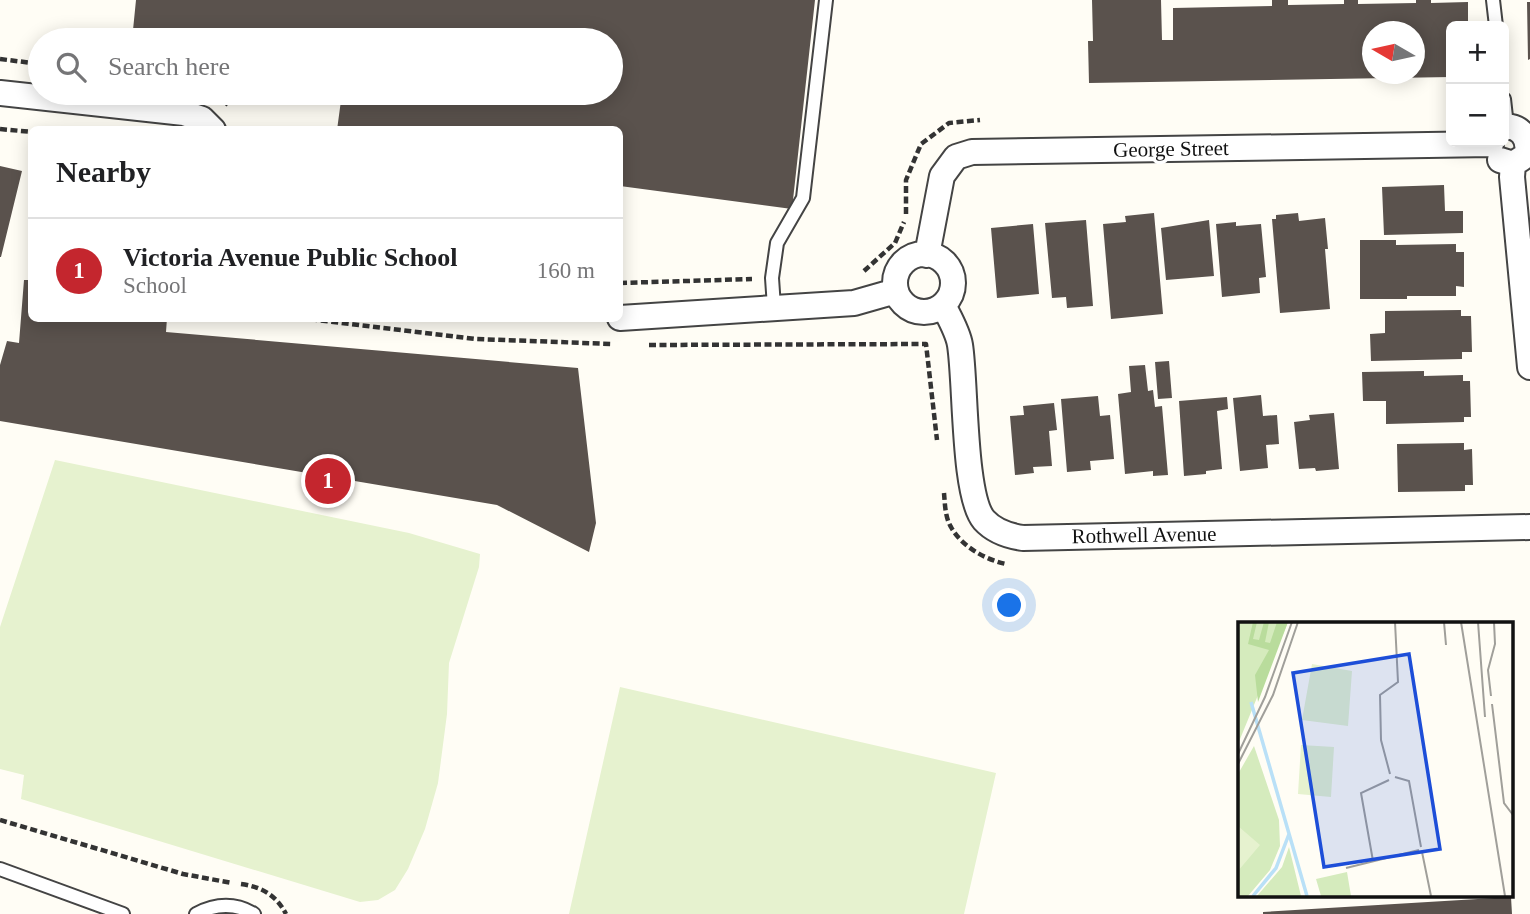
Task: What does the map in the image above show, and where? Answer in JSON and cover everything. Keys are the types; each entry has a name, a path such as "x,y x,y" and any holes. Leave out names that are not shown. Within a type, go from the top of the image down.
{"street":[{"path":"0,93 28,96"},
{"path":"110,105 184,113 202,119 209,126"},
{"path":"1509,132 1521,129 1530,142 1525,156 1513,164"},
{"name":"George Street","path":"927,255 942,176 956,157 972,152 1446,137"},
{"path":"1493,147 1492,150 1498,159 1513,164"},
{"path":"1513,164 1530,367"},
{"path":"918,255 927,255 944,263 953,279 949,298 943,305 925,312 915,311 900,299 896,290 895,282 902,264 918,255"},
{"path":"623,318 855,303 896,290"},
{"name":"Rothwell Avenue","path":"943,305 960,342 971,478 977,506 984,520 1008,536 1530,527"}],"lane":[{"path":"774,307 772,278 777,243 803,198 826,0"},
{"path":"1493,0 1495,21"},
{"path":"0,869 123,914"},
{"path":"195,914 220,905 234,906 254,914"}],"path":[{"path":"0,59 28,62"},
{"path":"854,275 866,270 894,243 905,219 905,180 921,144 948,123 980,120"},
{"path":"0,129 28,132"},
{"path":"623,283 772,278"},
{"path":"333,322 475,339 626,345"},
{"path":"639,345 926,344 939,453"},
{"path":"944,492 951,527 961,540 992,561 1013,565"},
{"path":"0,820 183,874 252,886 270,893 286,914"}],"green space":[{"path":"55,460 409,533 480,554 479,567 449,663 447,714 438,783 425,829 408,869 395,890 378,900 360,902 21,799 24,775 0,769 0,627"},
{"path":"620,687 996,773 964,914 569,914"}],"building":[{"path":"136,0 815,0 792,209 623,186 623,126 338,126 340,105 623,105 623,28 133,28"},
{"path":"1092,0 1161,0 1162,40 1173,40 1173,8 1272,6 1272,0 1288,0 1288,5 1344,4 1344,0 1358,0 1358,4 1416,3 1416,0 1431,0 1431,3 1468,2 1468,21 1446,21 1446,77 1425,77 1425,21 1362,21 1362,78 1089,83 1088,41 1093,41"},
{"path":"1527,2 1530,2 1528,60"},
{"path":"0,166 22,171 1,257 0,257"},
{"path":"1444,185 1445,211 1463,211 1463,233 1384,235 1382,187"},
{"path":"1154,213 1163,314 1111,319 1103,224 1126,222 1125,216"},
{"path":"1298,213 1299,221 1325,218 1330,309 1280,313 1272,219 1276,219 1276,215"},
{"path":"1086,220 1093,306 1067,308 1066,297 1052,298 1045,223"},
{"path":"1209,220 1214,276 1166,280 1161,228"},
{"path":"1236,222 1236,226 1261,224 1266,277 1259,278 1260,293 1222,297 1216,224"},
{"path":"1033,224 1039,294 997,298 991,228"},
{"path":"1360,240 1396,240 1396,245 1456,244 1456,252 1464,252 1464,287 1456,286 1456,296 1360,299"},
{"path":"24,280 28,280 28,322 167,322 166,332 578,368 596,523 589,552 497,505 0,421 0,365 7,341 19,343"},
{"path":"1461,310 1461,316 1471,316 1472,352 1462,352 1462,359 1371,361 1370,334 1385,333 1385,311"},
{"path":"1169,361 1172,398 1158,399 1155,362"},
{"path":"1145,365 1148,391 1153,390 1155,407 1162,406 1168,475 1153,476 1153,471 1125,474 1118,394 1131,392 1129,366"},
{"path":"1424,371 1424,376 1463,375 1463,381 1470,381 1471,417 1464,417 1464,422 1386,424 1386,401 1363,401 1362,372"},
{"path":"1261,395 1263,416 1277,415 1279,444 1266,445 1268,468 1240,471 1233,398"},
{"path":"1098,396 1100,416 1110,415 1114,459 1090,461 1091,470 1067,472 1061,399"},
{"path":"1227,397 1228,409 1217,411 1222,469 1184,476 1179,401"},
{"path":"1054,403 1057,430 1049,431 1052,466 1033,467 1034,473 1015,475 1010,416 1024,415 1023,406"},
{"path":"1334,413 1339,469 1299,469 1294,422 1310,420 1309,415"},
{"path":"1464,443 1464,450 1472,449 1473,485 1465,485 1465,491 1398,492 1397,444"},
{"path":"1511,897 1512,914 1263,914 1263,912"}],"place":[{"name":"Victoria Avenue Public School","path":"328,481"}]}
